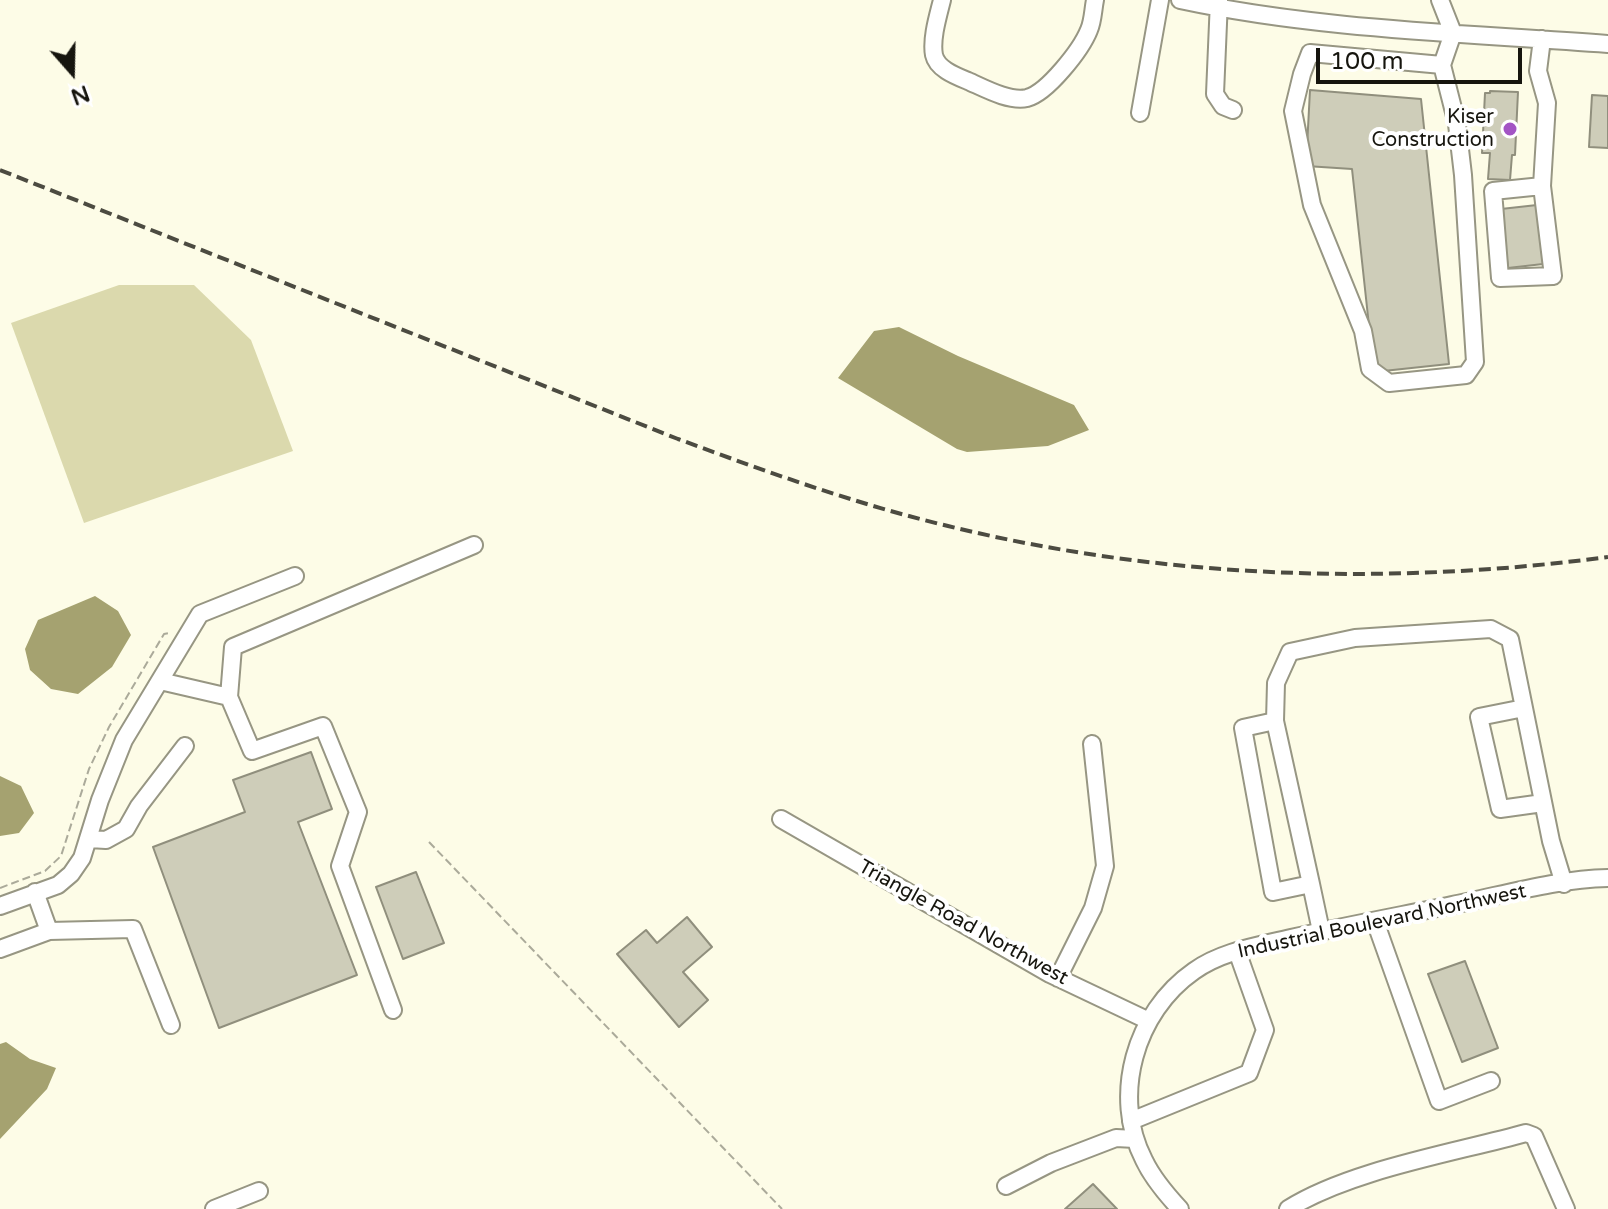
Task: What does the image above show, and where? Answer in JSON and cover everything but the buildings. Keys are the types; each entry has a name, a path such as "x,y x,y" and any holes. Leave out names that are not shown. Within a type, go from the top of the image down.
{"street":[{"path":"942,0 934,56 939,65 954,75 999,94 1025,98 1046,89 1069,60 1089,31 1095,0"},
{"path":"1140,113 1160,0"},
{"path":"1180,0 1347,24 1608,44"},
{"path":"1441,0 1453,33 1442,65 1457,124 1475,362 1466,375 1389,383 1370,369 1363,331 1312,205 1293,111 1310,53 1442,65"},
{"path":"1219,4 1215,94 1223,106 1233,110"},
{"path":"1542,39 1538,71 1547,103 1542,186 1553,276 1500,278 1493,191 1542,186"},
{"path":"393,1010 340,866 358,812 323,726 252,751 229,697 233,647 474,545"},
{"path":"0,906 58,885 71,874 82,858 100,800 124,740 200,614 295,576"},
{"path":"1321,931 1275,721 1276,683 1290,652 1355,638 1491,629 1510,639 1543,803 1564,884"},
{"path":"160,681 229,697"},
{"path":"1524,708 1479,717 1500,809 1543,803"},
{"path":"1275,721 1243,728 1273,892 1311,884"},
{"path":"1058,978 1093,908 1105,866 1092,744"},
{"path":"89,839 106,840 126,829 139,806 185,746"},
{"name":"Triangle Road Northwest","path":"781,819 1058,978 1149,1021"},
{"name":"Industrial Boulevard Northwest","path":"1180,1209 1154,1177 1135,1139 1131,1121 1131,1076 1141,1035 1163,999 1178,984 1205,965 1237,951 1321,931 1608,878"},
{"path":"35,892 49,931"},
{"path":"1375,921 1439,1101 1491,1081"},
{"path":"0,949 49,931 133,929 171,1025"},
{"path":"1131,1121 1249,1073 1265,1030 1237,951"},
{"path":"1288,1209 1346,1183 1526,1133 1534,1136 1566,1209"},
{"path":"1006,1186 1051,1163 1116,1138 1135,1139"},
{"path":"214,1209 259,1191"}],"path":[{"path":"0,888 45,871 61,856 89,769 109,727 164,634 185,639"},
{"path":"429,842 782,1209"}],"shaded area":[{"path":"119,285 194,285 251,340 293,451 84,523 11,323"},
{"path":"899,327 958,356 1074,405 1089,430 1048,446 967,452 957,449 838,378 874,331"},
{"path":"95,596 118,611 131,635 112,667 78,694 51,689 30,670 25,649 38,620"},
{"path":"0,776 21,786 34,813 19,833 0,836"},
{"path":"6,1042 30,1059 56,1068 47,1089 0,1139 0,1044"}],"railway":[{"path":"0,170 678,439 846,498 948,526 1029,544 1111,557 1194,567 1277,572 1443,572 1608,557"}],"place":[{"name":"Kiser Construction","path":"1510,129"}]}
